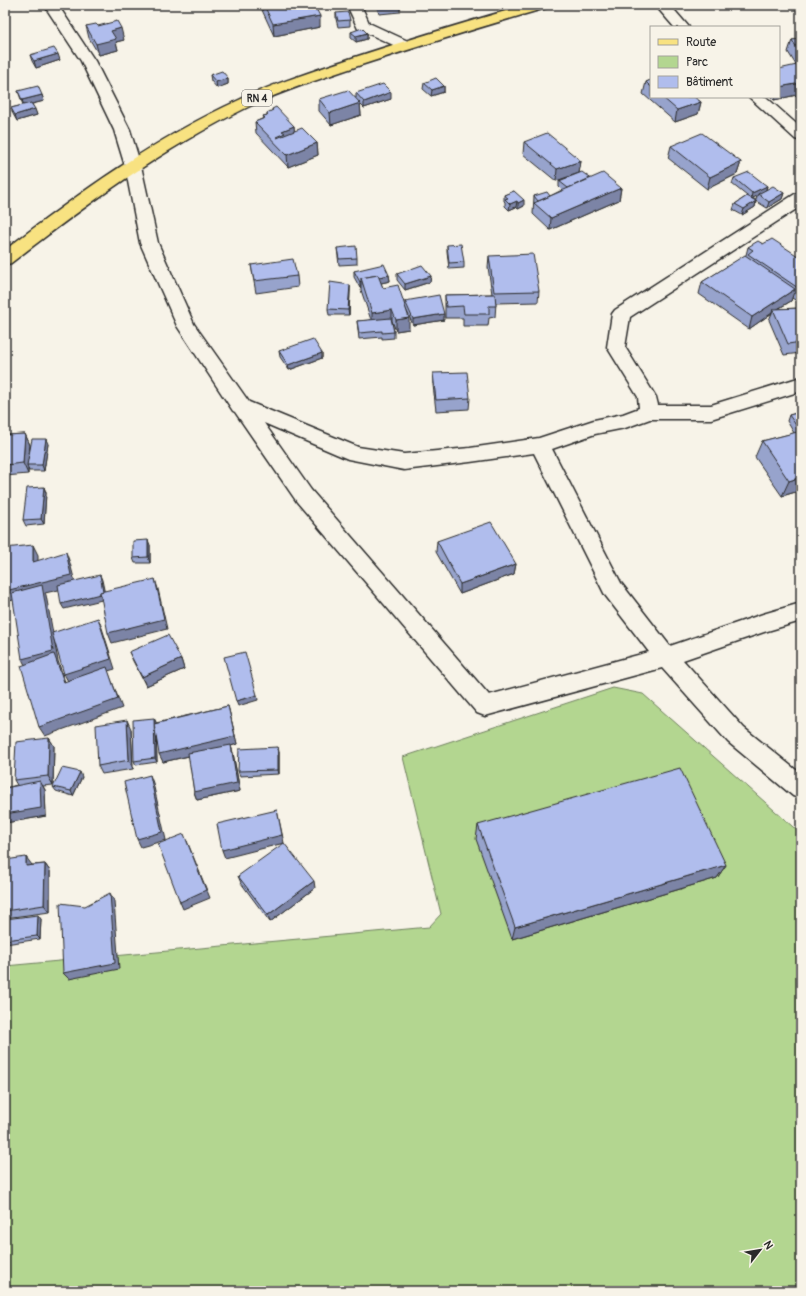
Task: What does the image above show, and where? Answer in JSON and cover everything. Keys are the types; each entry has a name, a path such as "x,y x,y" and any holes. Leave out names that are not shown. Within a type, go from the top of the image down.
{"main road":[{"name":"RN 4","path":"5,259 88,196 133,166 182,136 242,104 298,81 405,45 541,5"}],"street":[{"path":"51,5 88,61 122,130 133,166 149,243 186,326 240,406 304,496 485,706 666,657 763,623 801,612"},
{"path":"354,5 363,26 405,45"},
{"path":"662,5 681,26"},
{"path":"758,98 801,136"},
{"path":"649,412 647,397 616,347 621,314 801,198"},
{"path":"240,406 355,454 404,462 470,455 540,445 594,427 625,421 649,412 711,412 801,384"},
{"path":"540,445 613,590 666,657 736,735 801,788"}],"green space":[{"path":"613,688 643,694 801,834 801,1291 5,1291 5,966 429,927 441,914 403,757"}],"building":[{"path":"264,5 314,5 320,16 273,24"},
{"path":"348,12 350,20 338,21 336,13"},
{"path":"117,21 121,28 111,31 116,39 96,44 86,26 96,24 98,26"},
{"path":"362,28 367,33 356,36 351,32"},
{"path":"801,39 801,53 800,53 792,40"},
{"path":"54,48 58,54 34,61 30,55"},
{"path":"801,64 801,83 780,87 780,69"},
{"path":"222,71 228,78 216,82 210,75"},
{"path":"436,78 444,86 432,90 424,83"},
{"path":"650,80 650,86 646,82"},
{"path":"383,84 391,92 364,102 356,93"},
{"path":"38,86 42,95 22,100 18,91"},
{"path":"348,90 360,103 330,113 319,99"},
{"path":"663,98 695,98 701,102 677,110"},
{"path":"31,103 35,109 15,115 11,108"},
{"path":"276,107 294,126 282,131 285,133 276,137 277,138 302,128 317,143 287,155 255,122 265,118 263,116 268,115 267,113"},
{"path":"547,133 581,161 557,169 524,142"},
{"path":"702,133 741,162 710,177 671,146"},
{"path":"582,172 590,178 568,188 559,181"},
{"path":"749,172 767,186 752,193 734,178"},
{"path":"603,173 621,188 551,218 534,203"},
{"path":"773,186 784,193 769,202 758,194"},
{"path":"514,191 524,200 518,203 517,201 510,204 505,199 508,198 504,195"},
{"path":"547,192 550,196 538,201 534,196"},
{"path":"747,196 756,201 744,209 735,204"},
{"path":"772,239 801,258 801,290 748,254 753,250 748,247 758,241 763,244"},
{"path":"461,244 464,262 449,263 447,245"},
{"path":"356,246 357,258 339,259 337,248"},
{"path":"533,254 539,291 494,292 489,256"},
{"path":"745,255 795,289 752,317 702,282"},
{"path":"293,259 297,276 254,281 251,265"},
{"path":"384,264 389,275 361,278 360,282 354,271"},
{"path":"422,265 431,276 405,284 397,274"},
{"path":"378,275 383,288 398,285 409,318 396,320 392,310 372,313 361,278"},
{"path":"330,282 350,285 348,310 328,309"},
{"path":"495,294 496,306 489,306 489,314 464,314 463,306 446,307 445,295"},
{"path":"439,295 444,314 413,319 405,301"},
{"path":"801,308 801,342 788,344 773,309"},
{"path":"391,318 394,332 382,333 382,331 359,333 357,321"},
{"path":"313,339 322,353 288,365 279,351"},
{"path":"467,372 470,398 436,400 433,373"},
{"path":"801,412 801,431 800,431 789,415"},
{"path":"801,431 801,477 789,481 762,441"},
{"path":"25,434 23,463 5,465 5,435"},
{"path":"32,439 46,439 42,465 27,465"},
{"path":"44,487 41,519 23,520 27,488"},
{"path":"491,522 516,564 460,584 437,541"},
{"path":"148,540 148,557 133,558 133,541"},
{"path":"33,545 33,562 66,552 71,575 5,591 5,548"},
{"path":"100,575 103,591 100,592 100,594 61,604 58,585"},
{"path":"155,579 164,619 108,633 100,592"},
{"path":"42,585 53,651 22,659 12,593"},
{"path":"98,618 111,659 64,674 52,633"},
{"path":"168,635 181,659 142,677 129,652"},
{"path":"245,652 257,695 236,701 224,657"},
{"path":"54,654 64,682 107,667 118,699 39,727 21,666"},
{"path":"228,706 235,736 159,754 154,724"},
{"path":"154,718 155,758 134,761 133,720"},
{"path":"127,720 129,760 98,766 96,725"},
{"path":"49,738 48,776 14,780 16,742"},
{"path":"231,745 237,783 194,792 188,753"},
{"path":"278,747 278,770 238,771 239,749"},
{"path":"62,768 80,772 71,791 53,787"},
{"path":"680,768 726,865 515,927 478,825"},
{"path":"150,775 162,832 137,839 124,782"},
{"path":"40,781 41,808 5,814 5,788"},
{"path":"277,810 282,835 222,850 217,824"},
{"path":"184,834 206,890 180,902 158,844"},
{"path":"284,843 314,881 268,915 238,876"},
{"path":"26,857 26,866 45,864 44,905 5,911 5,860"},
{"path":"110,893 115,963 63,973 60,903 85,906"},
{"path":"38,915 37,936 5,940 5,919"}]}
